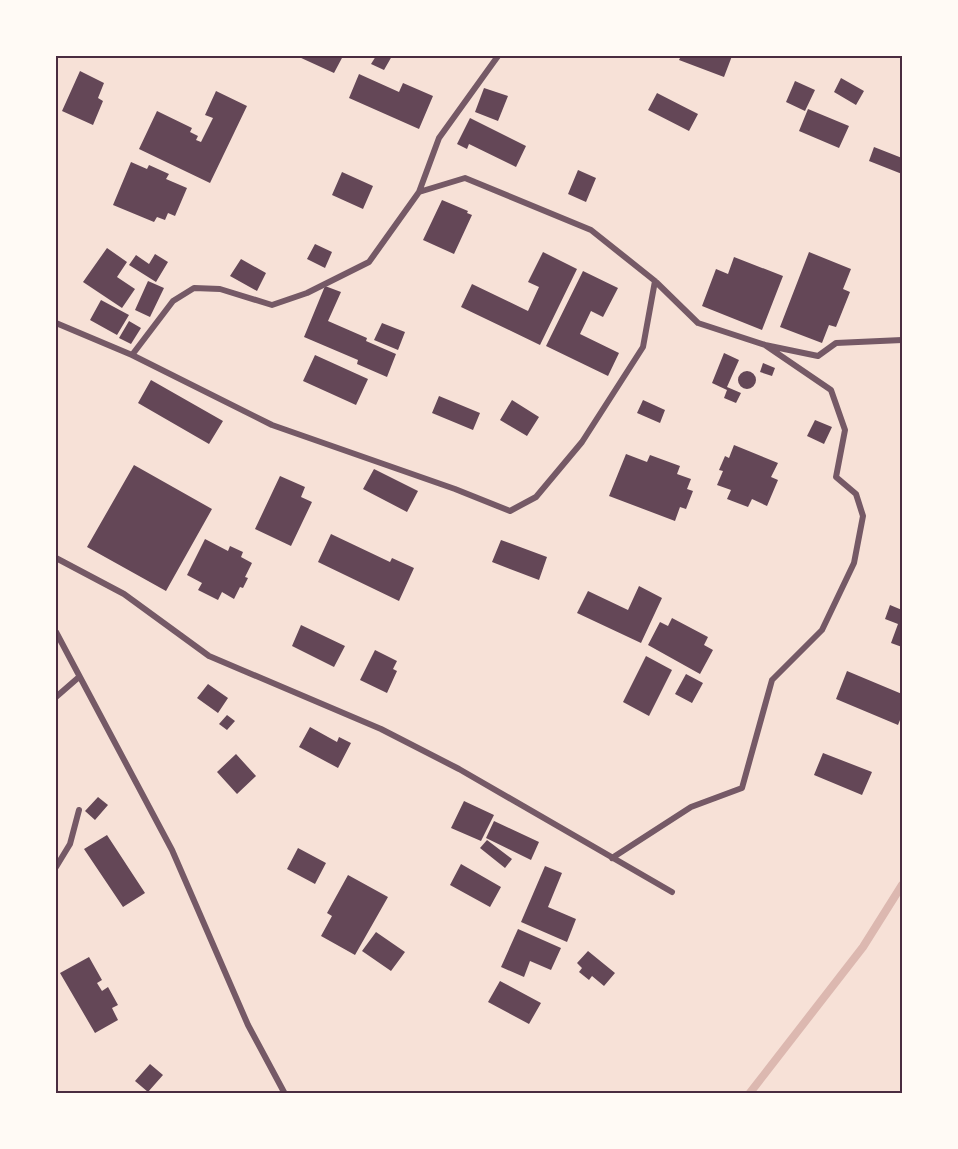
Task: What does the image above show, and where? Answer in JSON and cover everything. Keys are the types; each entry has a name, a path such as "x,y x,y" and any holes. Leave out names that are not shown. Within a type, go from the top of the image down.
{"street":[{"path":"132,355 173,301 194,288 220,289 272,305 307,293 369,262 419,192 439,138 498,56"},
{"path":"419,192 465,178 591,230 655,281 698,323 765,345 818,356 836,343 903,340"},
{"path":"56,323 132,355 272,425 455,489 510,511 536,497 582,442 643,347 655,281"},
{"path":"612,858 691,807 742,788 771,680 822,630 854,563 863,516 856,494 836,477 845,430 831,390 765,345"},
{"path":"56,558 123,594 209,656 381,729 459,769 672,892"},
{"path":"56,632 172,850 248,1024 285,1094"},
{"path":"56,697 79,677"},
{"path":"56,867 70,844 80,810"}],"building":[{"path":"299,56 343,56 334,73"},
{"path":"376,56 392,56 384,70 371,64"},
{"path":"681,56 732,56 724,77 679,60"},
{"path":"80,71 104,83 98,98 103,101 93,125 62,111"},
{"path":"359,74 399,92 403,83 433,96 419,129 349,98"},
{"path":"841,78 864,91 856,105 834,92"},
{"path":"795,81 815,90 805,111 786,102"},
{"path":"484,88 508,96 498,121 475,112"},
{"path":"216,91 247,106 210,183 139,149 157,111 192,128 190,132 198,136 196,140 201,142 213,118 205,115"},
{"path":"657,93 698,114 689,131 648,110"},
{"path":"808,109 849,126 839,148 799,131"},
{"path":"470,118 526,146 516,167 469,144 467,149 457,144"},
{"path":"874,147 902,158 902,174 869,161"},
{"path":"131,162 147,169 149,165 169,174 166,179 187,188 175,216 168,213 165,220 157,217 154,222 113,205"},
{"path":"578,170 596,178 586,202 568,194"},
{"path":"342,172 373,186 363,209 332,195"},
{"path":"442,200 472,215 454,254 423,240"},
{"path":"315,244 332,252 325,268 307,259"},
{"path":"107,248 127,262 117,277 135,289 122,308 83,282"},
{"path":"543,252 577,269 540,345 461,307 472,284 528,311 539,287 528,282"},
{"path":"809,252 851,269 843,289 850,292 836,327 829,325 822,343 780,327"},
{"path":"155,254 168,262 156,282 129,265 136,255 149,264"},
{"path":"734,257 783,276 762,330 702,306 716,269 728,274"},
{"path":"241,259 266,273 257,291 230,276"},
{"path":"583,271 618,288 603,317 591,311 580,334 619,353 608,376 546,346"},
{"path":"148,281 164,288 150,317 135,310"},
{"path":"325,286 341,292 328,321 396,354 387,377 357,364 358,360 304,337"},
{"path":"101,300 129,315 117,335 90,320"},
{"path":"129,321 141,328 131,344 119,338"},
{"path":"382,323 405,332 398,350 374,340"},
{"path":"724,353 739,360 727,387 741,393 736,403 724,398 727,390 712,383"},
{"path":"315,355 368,379 356,405 303,381"},
{"path":"763,363 775,368 772,376 760,372"},
{"path":"747,371 753,374 756,380 753,386 747,389 741,386 738,380 741,374"},
{"path":"151,380 223,421 209,444 138,403"},
{"path":"439,396 480,413 473,430 432,413"},
{"path":"512,400 539,417 527,436 500,420"},
{"path":"643,400 665,410 660,423 637,413"},
{"path":"815,420 832,427 824,444 807,436"},
{"path":"734,445 778,463 771,477 778,480 767,506 752,499 748,507 727,499 731,490 717,485 723,471 719,470 725,456 729,458"},
{"path":"626,454 647,462 650,455 680,466 677,474 691,479 687,489 693,491 686,509 680,507 675,521 609,496"},
{"path":"134,465 212,509 166,591 87,547"},
{"path":"374,469 418,491 407,512 363,489"},
{"path":"280,476 305,487 301,497 312,502 291,546 255,529"},
{"path":"331,534 390,562 392,558 414,568 399,601 318,562"},
{"path":"205,539 228,551 230,546 243,552 241,557 252,563 245,577 248,578 243,588 240,587 234,599 222,592 218,600 198,590 202,583 187,575"},
{"path":"501,540 547,557 539,580 492,562"},
{"path":"639,586 662,598 641,643 577,613 588,591 628,610"},
{"path":"890,605 902,610 902,647 891,643 898,624 885,619"},
{"path":"672,618 708,637 704,645 713,650 700,674 648,645 660,622 668,626"},
{"path":"301,625 345,646 334,667 292,646"},
{"path":"375,650 397,661 393,669 397,671 387,693 360,680"},
{"path":"646,656 672,670 649,716 623,702"},
{"path":"847,671 902,694 902,715 898,725 836,699"},
{"path":"686,674 703,683 692,703 675,694"},
{"path":"208,684 228,698 218,713 197,698"},
{"path":"227,715 235,721 227,730 219,724"},
{"path":"310,727 337,742 339,737 351,743 338,768 299,747"},
{"path":"823,753 872,772 862,795 814,775"},
{"path":"236,754 256,776 237,794 217,772"},
{"path":"98,797 108,805 95,820 85,811"},
{"path":"464,801 494,815 481,841 451,828"},
{"path":"494,821 539,842 531,860 486,838"},
{"path":"107,835 145,893 123,907 84,849"},
{"path":"487,840 512,859 505,868 480,848"},
{"path":"298,848 326,863 315,884 287,869"},
{"path":"461,864 501,887 490,907 450,885"},
{"path":"545,866 562,873 548,907 576,919 567,942 521,922"},
{"path":"348,875 388,897 355,955 321,936 332,916 327,913"},
{"path":"518,929 561,948 551,970 530,961 524,977 501,967"},
{"path":"376,932 405,952 391,971 362,951"},
{"path":"588,951 615,973 604,986 592,976 589,980 579,972 582,968 577,963"},
{"path":"89,957 102,980 97,983 102,991 108,987 118,1005 112,1008 118,1020 95,1033 60,973"},
{"path":"500,981 541,1003 529,1024 488,1002"},
{"path":"150,1064 163,1075 148,1092 135,1081"}],"waterway":[{"path":"749,1094 863,947 902,885"}]}
